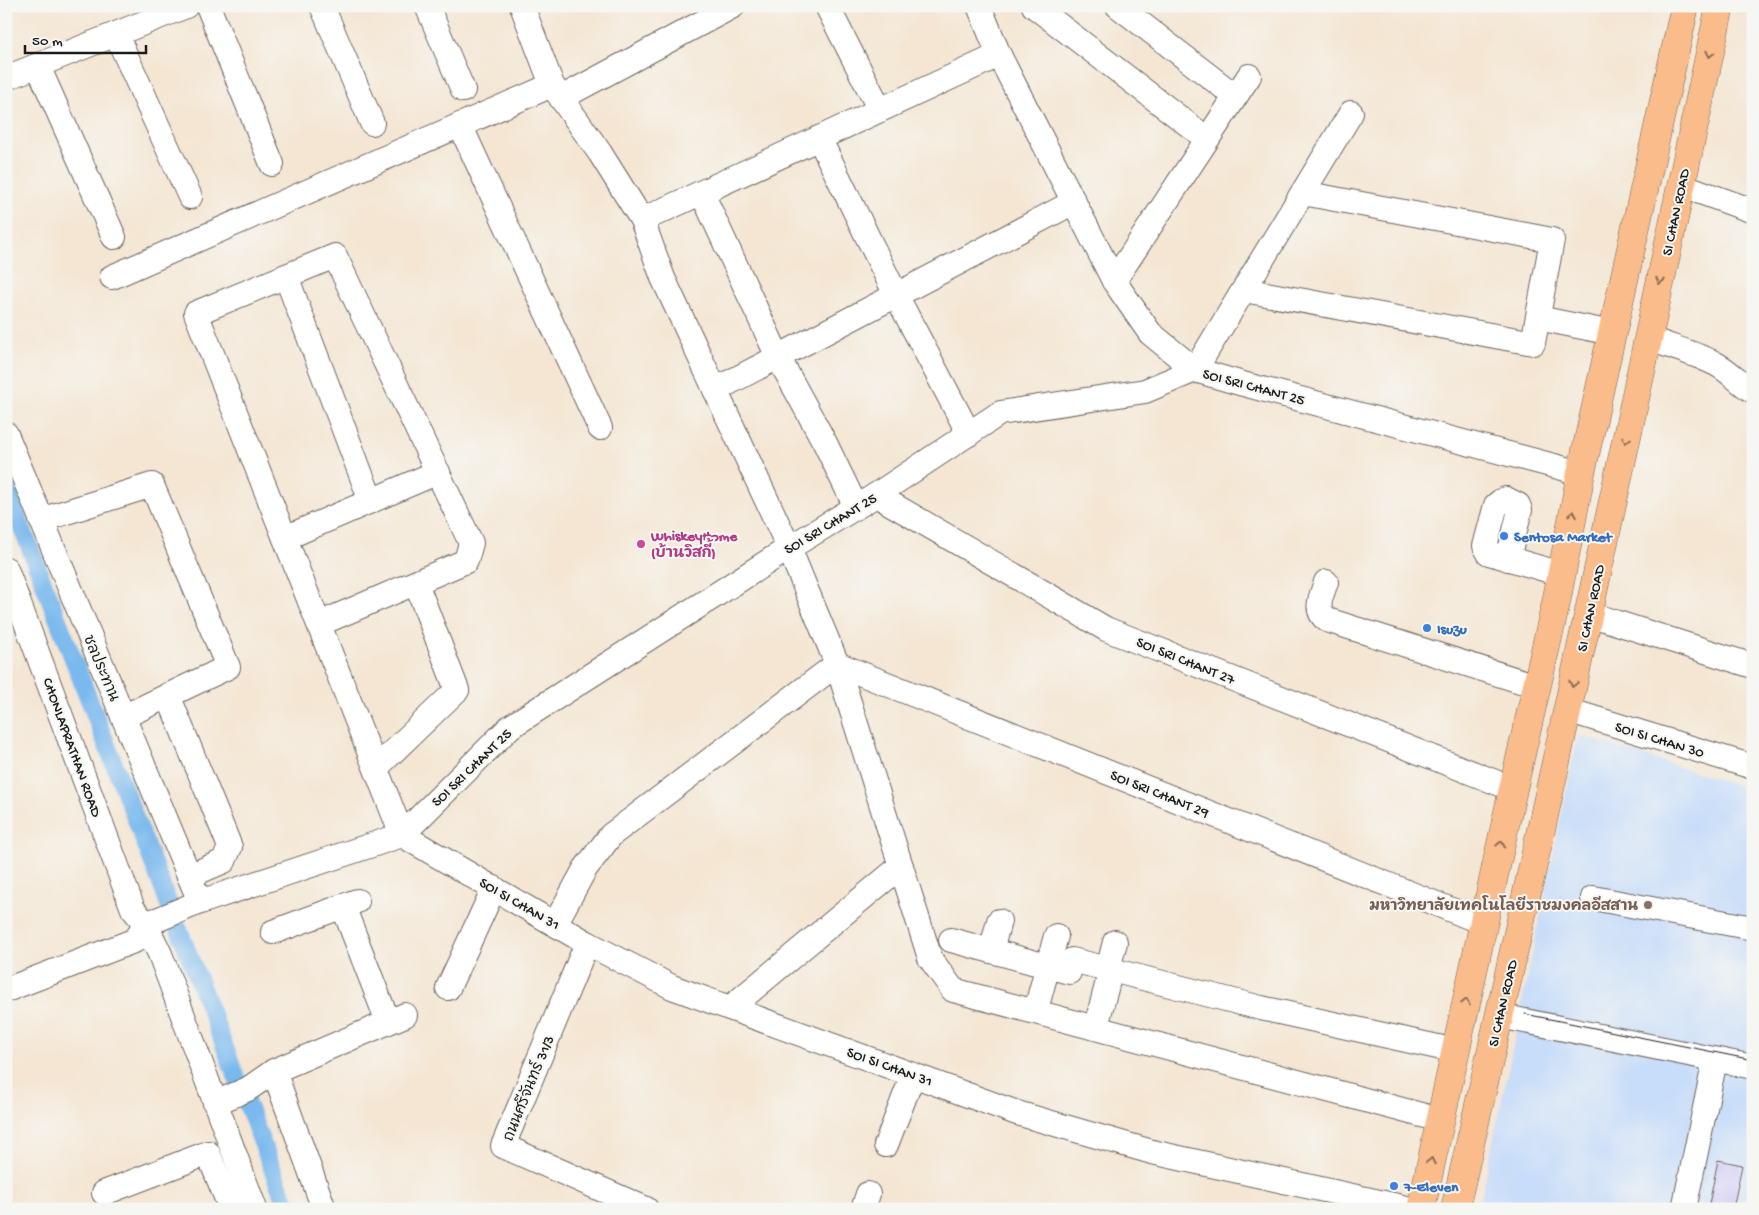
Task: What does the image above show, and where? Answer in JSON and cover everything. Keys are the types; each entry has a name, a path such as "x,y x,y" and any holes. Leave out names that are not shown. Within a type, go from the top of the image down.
{"main road":[{"path":"1421,1209 1513,789 1556,603 1581,473 1685,6"},
{"name":"SI CHAN ROAD","path":"1455,1209 1589,614 1720,6"},
{"path":"1556,603 1589,614"}],"street":[{"path":"6,78 186,6"},
{"path":"208,6 272,164"},
{"path":"322,6 372,123"},
{"path":"428,6 463,90"},
{"path":"522,6 556,92 600,153 642,220 663,278 789,548 837,664 930,958 953,990 1440,1120"},
{"path":"112,277 460,125 556,92 733,6"},
{"path":"827,6 880,110"},
{"path":"979,6 999,55 1114,280 1150,333 1195,370 1351,113"},
{"path":"1034,6 1207,139"},
{"path":"1118,6 1235,96"},
{"path":"116,34 190,197"},
{"path":"642,220 999,55"},
{"path":"38,66 114,237"},
{"path":"1114,280 1249,76"},
{"path":"460,125 600,428"},
{"path":"819,138 896,295 969,434"},
{"path":"1681,184 1753,211"},
{"path":"702,193 778,357 825,443 856,508"},
{"path":"1244,290 1533,344 1552,240 1303,193"},
{"path":"715,390 1074,202"},
{"path":"319,624 466,562 471,543 335,256 196,313 402,834"},
{"path":"286,276 372,501"},
{"path":"1538,318 1612,333"},
{"path":"1648,338 1714,363 1732,374 1744,386 1753,391"},
{"name":"SOI SRI CHANT 25","path":"171,913 402,834 510,727 789,548 856,508 1000,413 1144,391 1195,370 1581,473"},
{"name":"ชลประทาน","path":"6,434 189,876 171,913"},
{"path":"285,538 438,472"},
{"path":"41,520 152,485 228,667 123,717"},
{"name":"SOI SRI CHANT 27","path":"876,495 1106,628 1513,789"},
{"path":"1508,559 1561,574"},
{"name":"CHONLAPRATHAN ROAD","path":"6,569 133,909 171,913"},
{"path":"1326,582 1319,602 1319,610 1327,620 1536,686"},
{"path":"376,768 456,690 416,583"},
{"path":"1589,614 1753,666"},
{"path":"555,924 585,869 611,835 837,664"},
{"name":"SOI SRI CHANT 29","path":"837,664 1484,923"},
{"path":"168,696 230,847 224,861 189,876"},
{"name":"SOI SI CHAN 30","path":"1567,710 1753,768"},
{"name":"SOI SI CHAN 31","path":"402,834 587,943 672,987 1017,1113 1152,1152 1411,1209"},
{"path":"730,1008 900,866"},
{"path":"448,988 494,888"},
{"path":"1593,898 1753,928"},
{"path":"220,1101 248,1089 274,1071 396,1019 351,903 273,932"},
{"path":"6,990 136,940 171,913"},
{"path":"171,913 160,954 220,1101 255,1209"},
{"path":"991,951 999,921"},
{"path":"1038,1002 1056,936"},
{"path":"951,940 1069,972 1072,960 1108,975 1258,1020 1454,1058"},
{"path":"1098,1020 1116,942"},
{"name":"ถนนศรีจันทร์ 31/3","path":"587,943 503,1146 646,1209"},
{"path":"1081,974 1108,975"},
{"path":"1500,1016 1753,1068"},
{"path":"1684,1209 1715,1060"},
{"path":"274,1071 324,1209"},
{"path":"886,1145 913,1075"},
{"path":"104,1193 208,1153 231,1209"}],"shaded area":[{"name":"มหาวิทยาลัยเทคโนโลยีราชมงคลอีสสาน","path":"1578,735 1753,790 1753,1209 1479,1209"}],"building":[{"path":"1718,1160 1742,1165 1733,1209 1708,1209"}],"waterway":[{"path":"6,487 288,1209"}],"tram line":[{"path":"1525,1014 1753,1060"}],"place":[{"name":"Sentosa Market","path":"1504,536"},
{"name":"WhiskeyHome (บ้านวิสกี้)","path":"641,544"},
{"name":"Isuzu","path":"1427,628"},
{"name":"มหาวิทยาลัยเทคโนโลยีราชมงคลอีสสาน","path":"1648,905"},
{"name":"7-Eleven","path":"1394,1186"}]}
